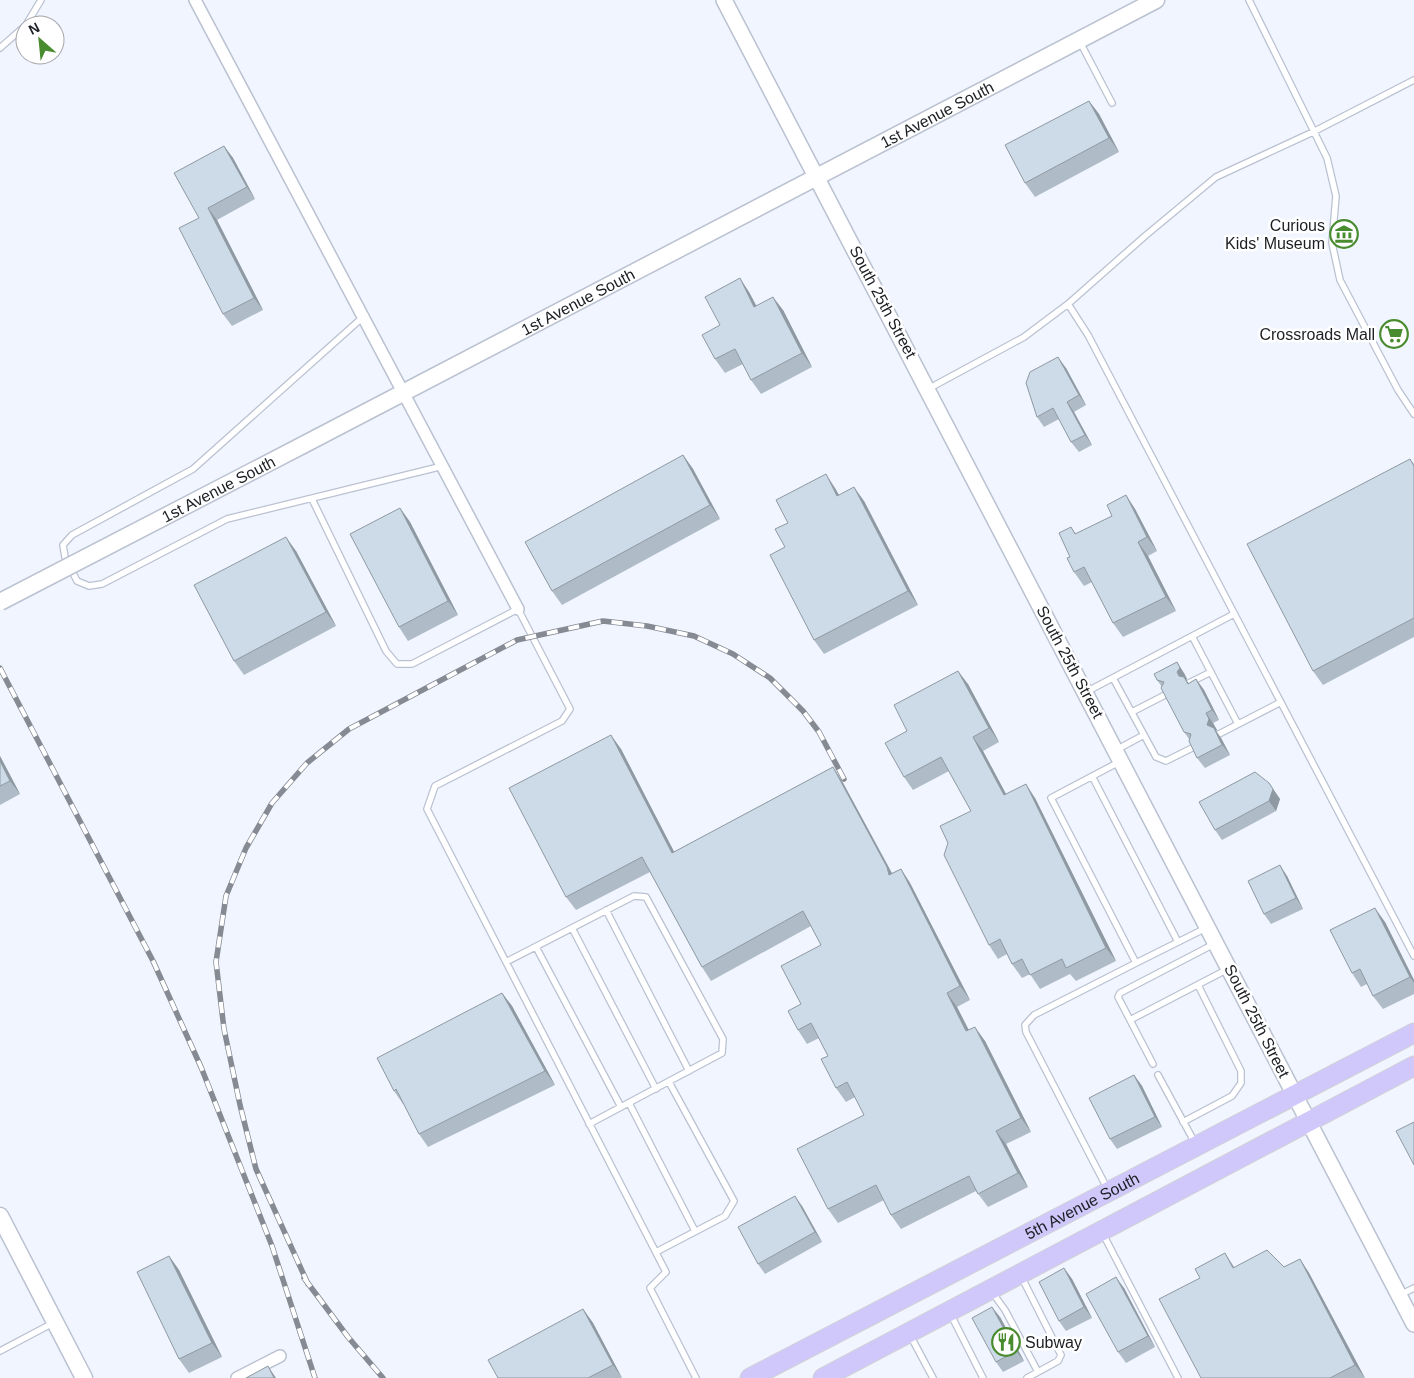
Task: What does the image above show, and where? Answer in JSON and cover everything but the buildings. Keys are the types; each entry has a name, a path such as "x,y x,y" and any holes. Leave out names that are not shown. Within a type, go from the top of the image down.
{"main road":[{"name":"1st Avenue South","path":"0,602 1156,0"},
{"name":"5th Avenue South","path":"750,1378 1414,1033"},
{"name":"5th Avenue South","path":"823,1378 1101,1230 1310,1123 1414,1066"},
{"path":"0,1216 84,1378"}],"street":[{"path":"195,0 518,610"},
{"name":"South 25th Street","path":"724,0 818,177 1414,1324"},
{"path":"237,1378 280,1356"}],"lane":[{"path":"33,15 42,0"},
{"path":"1249,0 1327,158 1336,196 1332,243 1340,280 1398,390 1414,414"},
{"path":"0,48 15,35"},
{"path":"1079,40 1112,103"},
{"path":"928,389 1024,337 1068,304 1216,177 1313,132 1414,80"},
{"path":"1068,304 1088,335 1414,956"},
{"path":"364,316 193,469 72,534 63,545 65,557 77,581 89,586 102,584 227,519 443,466"},
{"path":"312,499 386,651 397,664 412,664 518,610 570,709 562,721 435,786 427,809 666,1272 650,1288 696,1378"},
{"path":"1086,692 1234,614"},
{"path":"1192,636 1238,724"},
{"path":"1189,683 1211,672"},
{"path":"1113,678 1156,757 1166,760 1194,747"},
{"path":"1132,712 1166,694"},
{"path":"1219,734 1281,702"},
{"path":"1136,963 1050,798 1092,776 1144,735"},
{"path":"1092,776 1178,942"},
{"path":"506,962 634,896 646,897 723,1039 722,1054 589,1124"},
{"path":"606,910 689,1071"},
{"path":"1109,1191 1026,1032 1025,1025 1034,1015 1208,927"},
{"path":"572,928 656,1089"},
{"path":"1153,1064 1118,997 1120,992 1216,943"},
{"path":"536,947 621,1107"},
{"path":"1130,1020 1229,968"},
{"path":"1183,1122 1232,1096 1241,1083 1241,1071 1198,985"},
{"path":"1158,1075 1197,1145"},
{"path":"656,1252 725,1216 734,1201 669,1082"},
{"path":"629,1103 695,1231"},
{"path":"1101,1230 1178,1378"},
{"path":"1020,1274 1061,1355 1058,1361 1027,1378"},
{"path":"1399,1296 1414,1288"},
{"path":"991,1290 1005,1310 1038,1372"},
{"path":"949,1312 983,1378"},
{"path":"0,1350 55,1322"},
{"path":"909,1333 933,1378"}],"railway":[{"path":"308,1284 256,1169 224,1029 216,962 226,896 246,848 272,803 307,763 349,729 517,640 603,621 647,626 694,636 733,654 770,678 803,711 819,732 844,779"},
{"path":"0,668 153,961 201,1067 272,1246 315,1378"},
{"path":"304,1278 348,1337 383,1378"}],"place":[{"name":"Curious Kids' Museum","path":"1344,234"},
{"name":"Crossroads Mall","path":"1394,334"},
{"name":"Subway","path":"1006,1342"}]}
